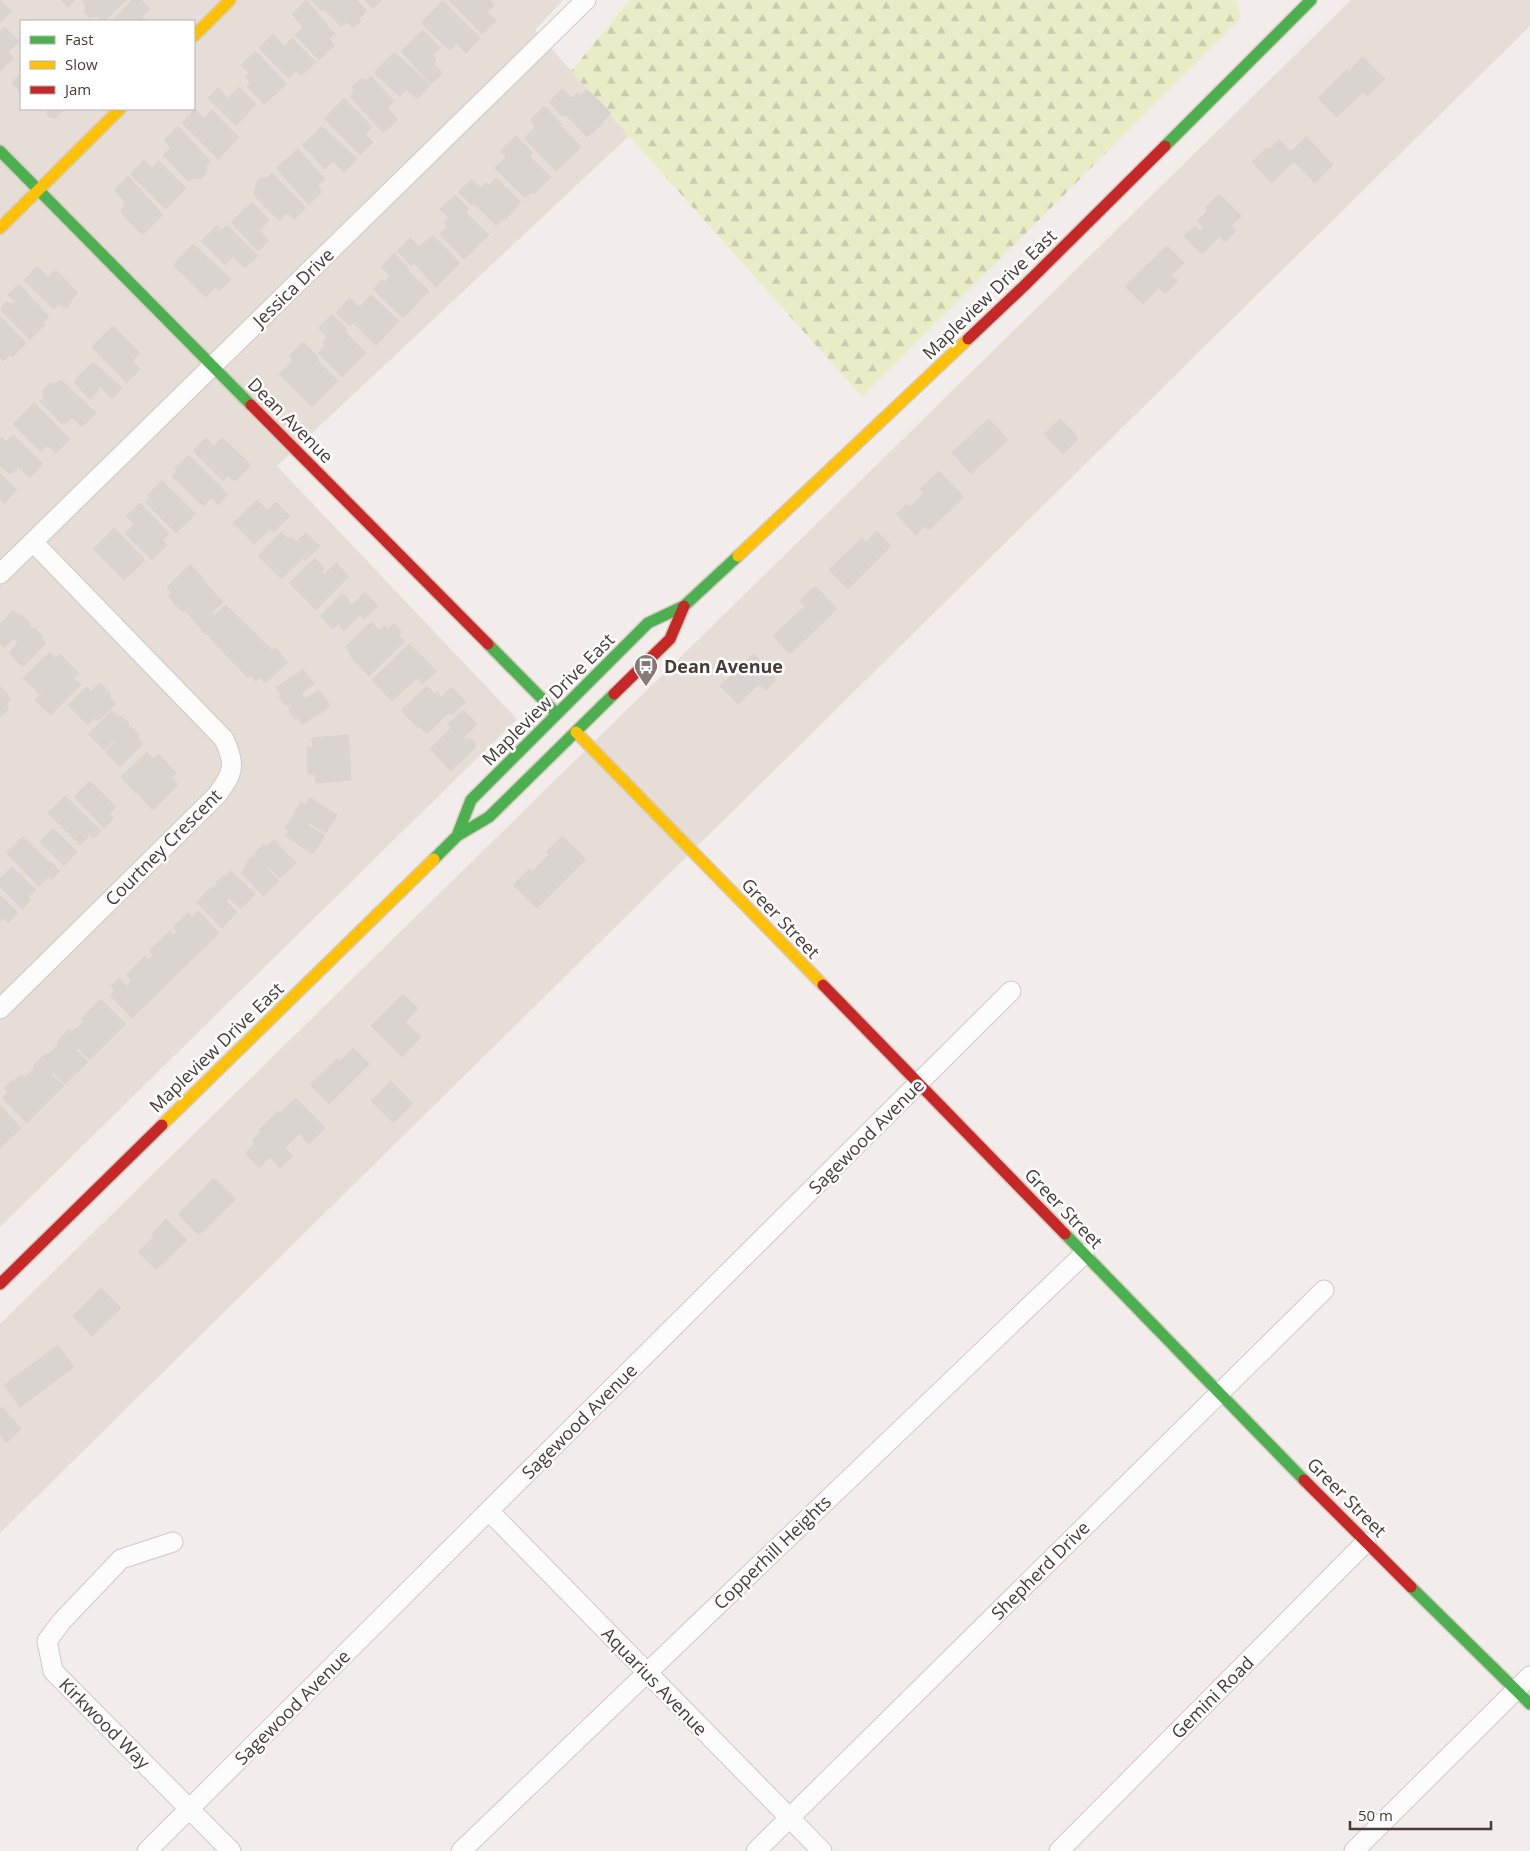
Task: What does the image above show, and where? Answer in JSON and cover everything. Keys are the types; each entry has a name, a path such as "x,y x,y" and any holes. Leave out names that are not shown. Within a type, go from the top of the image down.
{"street":[{"name":"Jessica Drive","path":"0,574 586,0"},
{"name":"Mapleview Drive East","path":"457,836 471,800 648,623 684,606 1024,286 1311,0"},
{"path":"195,35 218,4"},
{"path":"0,228 119,110"},
{"name":"Dean Avenue","path":"0,151 557,714"},
{"name":"Courtney Crescent","path":"0,1009 217,795 232,770 231,754 224,739 33,542"},
{"name":"Mapleview Drive East","path":"0,1284 457,836 489,817 670,639 684,606"},
{"name":"Greer Street","path":"576,732 1219,1393 1530,1704"},
{"name":"Sagewood Avenue","path":"147,1851 919,1084 1011,990"},
{"name":"Copperhill Heights","path":"461,1851 1084,1254"},
{"name":"Shepherd Drive","path":"756,1851 1324,1290"},
{"name":"Aquarius Avenue","path":"489,1511 822,1851"},
{"name":"Kirkwood Way","path":"173,1542 121,1559 62,1621 47,1641 53,1671 231,1851"},
{"name":"Gemini Road","path":"1059,1851 1366,1542"},
{"path":"1354,1851 1530,1676"}],"shaded area":[{"path":"0,0 563,0 535,30 629,136 277,466 517,719 0,1227"},
{"path":"1351,0 1530,0 1530,26 0,1533 0,1324"}],"green space":[{"path":"630,0 1236,0 1241,18 862,397 571,71"}],"building":[{"path":"0,0 12,11 0,23"},
{"path":"61,0 75,0 68,7"},
{"path":"127,0 105,20 97,16 90,18 84,12 86,5 82,1"},
{"path":"132,0 141,0 150,9 142,16 146,20 113,20"},
{"path":"306,0 335,34 329,39 335,45 319,60 295,35 303,27 292,14"},
{"path":"311,0 356,0 367,11 359,19 361,21 353,28 347,22 341,27 324,9 322,11"},
{"path":"365,0 382,0 373,9"},
{"path":"449,0 490,0 495,5 487,12 496,21 482,34"},
{"path":"443,1 480,38 466,53 456,43 450,50 421,23"},
{"path":"5,27 19,41 8,52 14,58 0,71 0,32"},
{"path":"423,30 440,48 433,55 436,61 434,64 443,73 431,84 401,51"},
{"path":"273,34 284,46 292,38 316,62 301,76 296,71 288,78 259,48"},
{"path":"255,51 287,84 264,104 247,87 251,83 245,77 249,73 241,65"},
{"path":"394,52 430,85 417,99 406,89 400,96 374,73"},
{"path":"1363,57 1385,79 1367,96 1363,92 1337,117 1318,98 1347,69 1349,71"},
{"path":"20,74 20,91 12,83"},
{"path":"371,76 394,101 387,108 398,120 383,133 350,96 355,91 352,87 362,78 365,81"},
{"path":"239,87 256,104 236,126 208,98 218,88 229,100 231,98 229,97"},
{"path":"562,89 572,98 577,93 580,96 587,89 611,113 587,137 565,114 562,116 549,102"},
{"path":"344,98 372,127 365,134 373,142 360,155 324,118"},
{"path":"544,106 581,147 556,171 524,138 536,126 530,120"},
{"path":"195,109 204,118 212,110 239,137 218,159 182,123"},
{"path":"48,110 64,110 55,118 50,118 47,114"},
{"path":"178,126 211,162 206,165 207,172 201,179 193,178 189,182 163,155 171,148 164,140"},
{"path":"322,126 357,159 344,172 333,161 325,169 302,145"},
{"path":"516,136 533,153 530,156 551,177 534,194 532,192 525,198 495,168 506,157 500,151"},
{"path":"1306,137 1333,165 1315,183 1294,161 1272,183 1252,162 1267,147 1269,149 1279,139 1291,152"},
{"path":"298,149 325,179 317,186 322,192 309,205 276,168"},
{"path":"144,160 152,168 159,161 186,188 166,209 130,174"},
{"path":"272,173 306,208 294,220 287,213 279,221 254,195 257,181 261,177 267,178"},
{"path":"128,176 163,215 143,235 122,214 122,209 125,206 122,204 125,201 114,190"},
{"path":"496,178 521,202 505,220 502,219 496,225 474,203 471,205 458,192 471,179 481,188 486,182 489,185"},
{"path":"1219,194 1241,216 1231,226 1236,231 1225,242 1220,236 1202,254 1184,236 1195,226 1200,232 1204,227 1197,221 1208,211 1205,208"},
{"path":"455,195 469,209 466,212 489,235 464,259 440,234 448,226 444,223 449,218 440,209"},
{"path":"252,202 269,220 259,230 269,241 258,251 231,222"},
{"path":"217,225 221,230 227,225 258,256 245,268 233,257 225,265 201,241"},
{"path":"433,235 460,263 436,287 414,263 411,266 397,251 410,238 419,247"},
{"path":"193,244 231,279 220,291 214,286 206,297 173,265"},
{"path":"1167,246 1184,263 1171,275 1178,281 1165,294 1159,288 1143,304 1125,286"},
{"path":"394,253 409,269 408,271 429,291 403,318 373,289 382,280 384,282 390,276 381,267"},
{"path":"37,266 50,279 50,275 53,272 58,272 78,293 71,300 67,308 59,304 54,309 24,280"},
{"path":"19,284 49,317 43,323 45,325 30,340 2,311 2,306 6,302 13,304 15,302 8,295"},
{"path":"371,295 399,321 376,345 353,323 350,326 336,313 350,298 359,307"},
{"path":"332,314 347,329 344,331 366,353 342,377 318,353 325,345 322,343 328,338 318,328"},
{"path":"0,316 26,343 12,357 10,355 3,361 0,358"},
{"path":"113,326 140,353 132,361 140,369 127,383 92,347"},
{"path":"303,342 319,358 317,360 338,381 312,407 279,374 293,361 289,356"},
{"path":"93,362 122,388 112,399 99,386 99,390 90,399 73,382"},
{"path":"61,380 96,413 82,427 72,417 66,423 61,423 40,401 44,397 43,390 50,383 56,384"},
{"path":"34,403 70,439 56,453 47,445 41,452 13,424"},
{"path":"989,419 1008,440 971,474 952,452"},
{"path":"1060,419 1079,438 1063,454 1044,434"},
{"path":"13,435 43,464 30,478 17,465 17,469 13,473 8,473 0,465 0,439 2,437 6,442"},
{"path":"206,438 214,446 222,438 251,465 236,480 232,480 228,476 223,481 193,451"},
{"path":"189,455 228,494 218,505 211,498 203,506 172,476 177,472 174,469"},
{"path":"939,471 964,497 929,530 925,526 916,535 896,514 907,504 910,507 924,493 920,489"},
{"path":"0,473 17,490 4,503 0,498"},
{"path":"162,481 196,514 176,533 145,502 150,498 147,495"},
{"path":"257,500 267,510 276,502 290,516 274,532 270,529 254,544 233,523"},
{"path":"140,503 169,534 162,540 167,545 152,560 125,533 134,524 126,516"},
{"path":"114,528 145,560 124,580 93,549"},
{"path":"877,531 891,546 848,589 829,570 862,538 866,542"},
{"path":"281,532 288,539 291,537 296,542 306,533 320,546 305,561 303,558 281,579 258,556"},
{"path":"315,558 324,568 321,572 324,575 336,563 349,577 316,610 289,583"},
{"path":"190,564 223,602 211,613 214,616 226,605 272,650 275,648 288,662 265,683 260,677 256,681 250,675 248,678 212,638 206,635 189,615 184,610 182,612 168,596 172,593 167,587"},
{"path":"815,586 837,609 790,654 773,636 805,606 800,600"},
{"path":"365,593 378,606 364,619 360,615 344,631 338,624 333,629 320,616 341,595 349,599 348,602 352,605"},
{"path":"13,610 20,616 22,615 30,623 28,625 33,629 35,628 43,636 41,638 46,643 23,667 9,653 18,643 14,638 4,648 0,644 0,624"},
{"path":"371,622 379,630 384,625 388,630 394,624 402,632 399,635 405,641 369,676 350,656 352,654 345,647"},
{"path":"409,644 437,671 422,684 417,678 392,701 372,680"},
{"path":"50,652 56,658 60,654 70,664 39,694 23,678"},
{"path":"754,654 776,680 766,690 759,684 738,704 720,686"},
{"path":"70,664 79,673 74,678 81,685 51,715 35,700"},
{"path":"303,669 314,684 301,693 306,699 319,689 330,706 302,725 298,718 295,720 289,710 291,709 287,704 285,705 279,696 281,694 276,688"},
{"path":"100,683 111,694 109,697 116,704 98,721 95,718 87,725 68,705 87,687 91,691"},
{"path":"0,686 11,699 7,703 8,710 2,716 0,716"},
{"path":"427,686 441,697 451,687 466,702 451,716 448,713 427,734 420,727 418,728 401,710"},
{"path":"463,710 477,724 464,737 471,739 475,743 475,748 451,771 430,749 451,728 448,724"},
{"path":"112,711 118,718 121,716 130,724 128,726 140,735 137,738 143,744 120,767 105,752 116,741 114,740 104,750 88,734"},
{"path":"348,735 351,780 315,783 315,774 308,774 307,747 313,747 312,738"},
{"path":"147,752 153,759 158,754 168,764 137,794 121,777"},
{"path":"168,764 176,773 171,778 178,785 153,810 138,794"},
{"path":"90,781 116,807 109,814 114,818 104,828 74,797"},
{"path":"65,796 101,831 93,839 89,834 80,845 48,813"},
{"path":"310,798 337,815 326,833 310,823 308,826 325,836 313,854 286,836 289,831 285,828 293,816 295,816 293,815 301,802 305,805"},
{"path":"53,828 77,852 64,866 40,842"},
{"path":"562,836 586,859 537,908 513,885 529,869 532,872 549,855 546,852"},
{"path":"23,837 60,871 51,879 47,875 48,878 39,886 6,853"},
{"path":"274,840 296,863 280,878 269,866 267,868 279,881 263,896 241,872 247,866 245,863 254,855 257,855 255,853 264,844 266,847"},
{"path":"12,867 36,890 28,897 31,900 22,909 0,887 0,879"},
{"path":"231,871 255,894 241,909 229,898 226,901 237,912 222,928 196,902 211,887 213,889 223,875 225,877"},
{"path":"0,895 18,913 8,923 3,918 0,921"},
{"path":"198,911 219,933 132,1018 110,995 115,990 111,986 119,978 127,986 132,980 126,975 145,956 149,960 153,955 149,951 170,931 173,935 177,932 173,927 188,913 192,917"},
{"path":"403,994 418,1009 405,1022 421,1037 402,1057 371,1026"},
{"path":"101,999 126,1024 90,1060 78,1048 76,1050 88,1062 65,1084 53,1072 51,1074 64,1086 27,1123 2,1098 8,1092 4,1088 22,1074 25,1078 35,1068 33,1066 46,1053 48,1055 59,1044 57,1042 69,1029 72,1032 84,1022 81,1019"},
{"path":"353,1048 369,1064 329,1104 310,1085 337,1059 340,1061"},
{"path":"391,1081 413,1103 393,1123 371,1101"},
{"path":"296,1098 325,1128 309,1144 299,1133 285,1148 293,1156 280,1168 270,1157 259,1167 245,1153 255,1143 252,1140 261,1132 259,1130 278,1111 280,1113"},
{"path":"0,1105 21,1128 0,1148"},
{"path":"214,1178 236,1199 199,1235 178,1214"},
{"path":"166,1219 187,1240 156,1270 138,1252 154,1236 152,1234"},
{"path":"101,1288 121,1308 92,1336 73,1316"},
{"path":"58,1345 74,1367 20,1407 4,1385"},
{"path":"2,1407 21,1429 7,1443 0,1435 0,1409"}],"traffic: fast":[{"path":"1165,146 1311,0"},
{"path":"0,151 251,405"},
{"path":"457,836 471,800 648,623 684,606 738,556"},
{"path":"488,644 557,714"},
{"path":"434,859 457,836 489,817 614,694"},
{"path":"1065,1234 1304,1480"},
{"path":"1411,1587 1530,1704"}],"traffic: slow":[{"path":"195,35 230,0"},
{"path":"0,228 119,110"},
{"path":"738,556 968,339"},
{"path":"576,732 823,985"},
{"path":"162,1125 434,859"}],"traffic: jam":[{"path":"968,339 1165,146"},
{"path":"251,405 488,644"},
{"path":"614,694 670,639 684,606"},
{"path":"823,985 1065,1234"},
{"path":"0,1284 162,1125"},
{"path":"1304,1480 1411,1587"}],"place":[{"name":"Dean Avenue","path":"646,687"}]}
